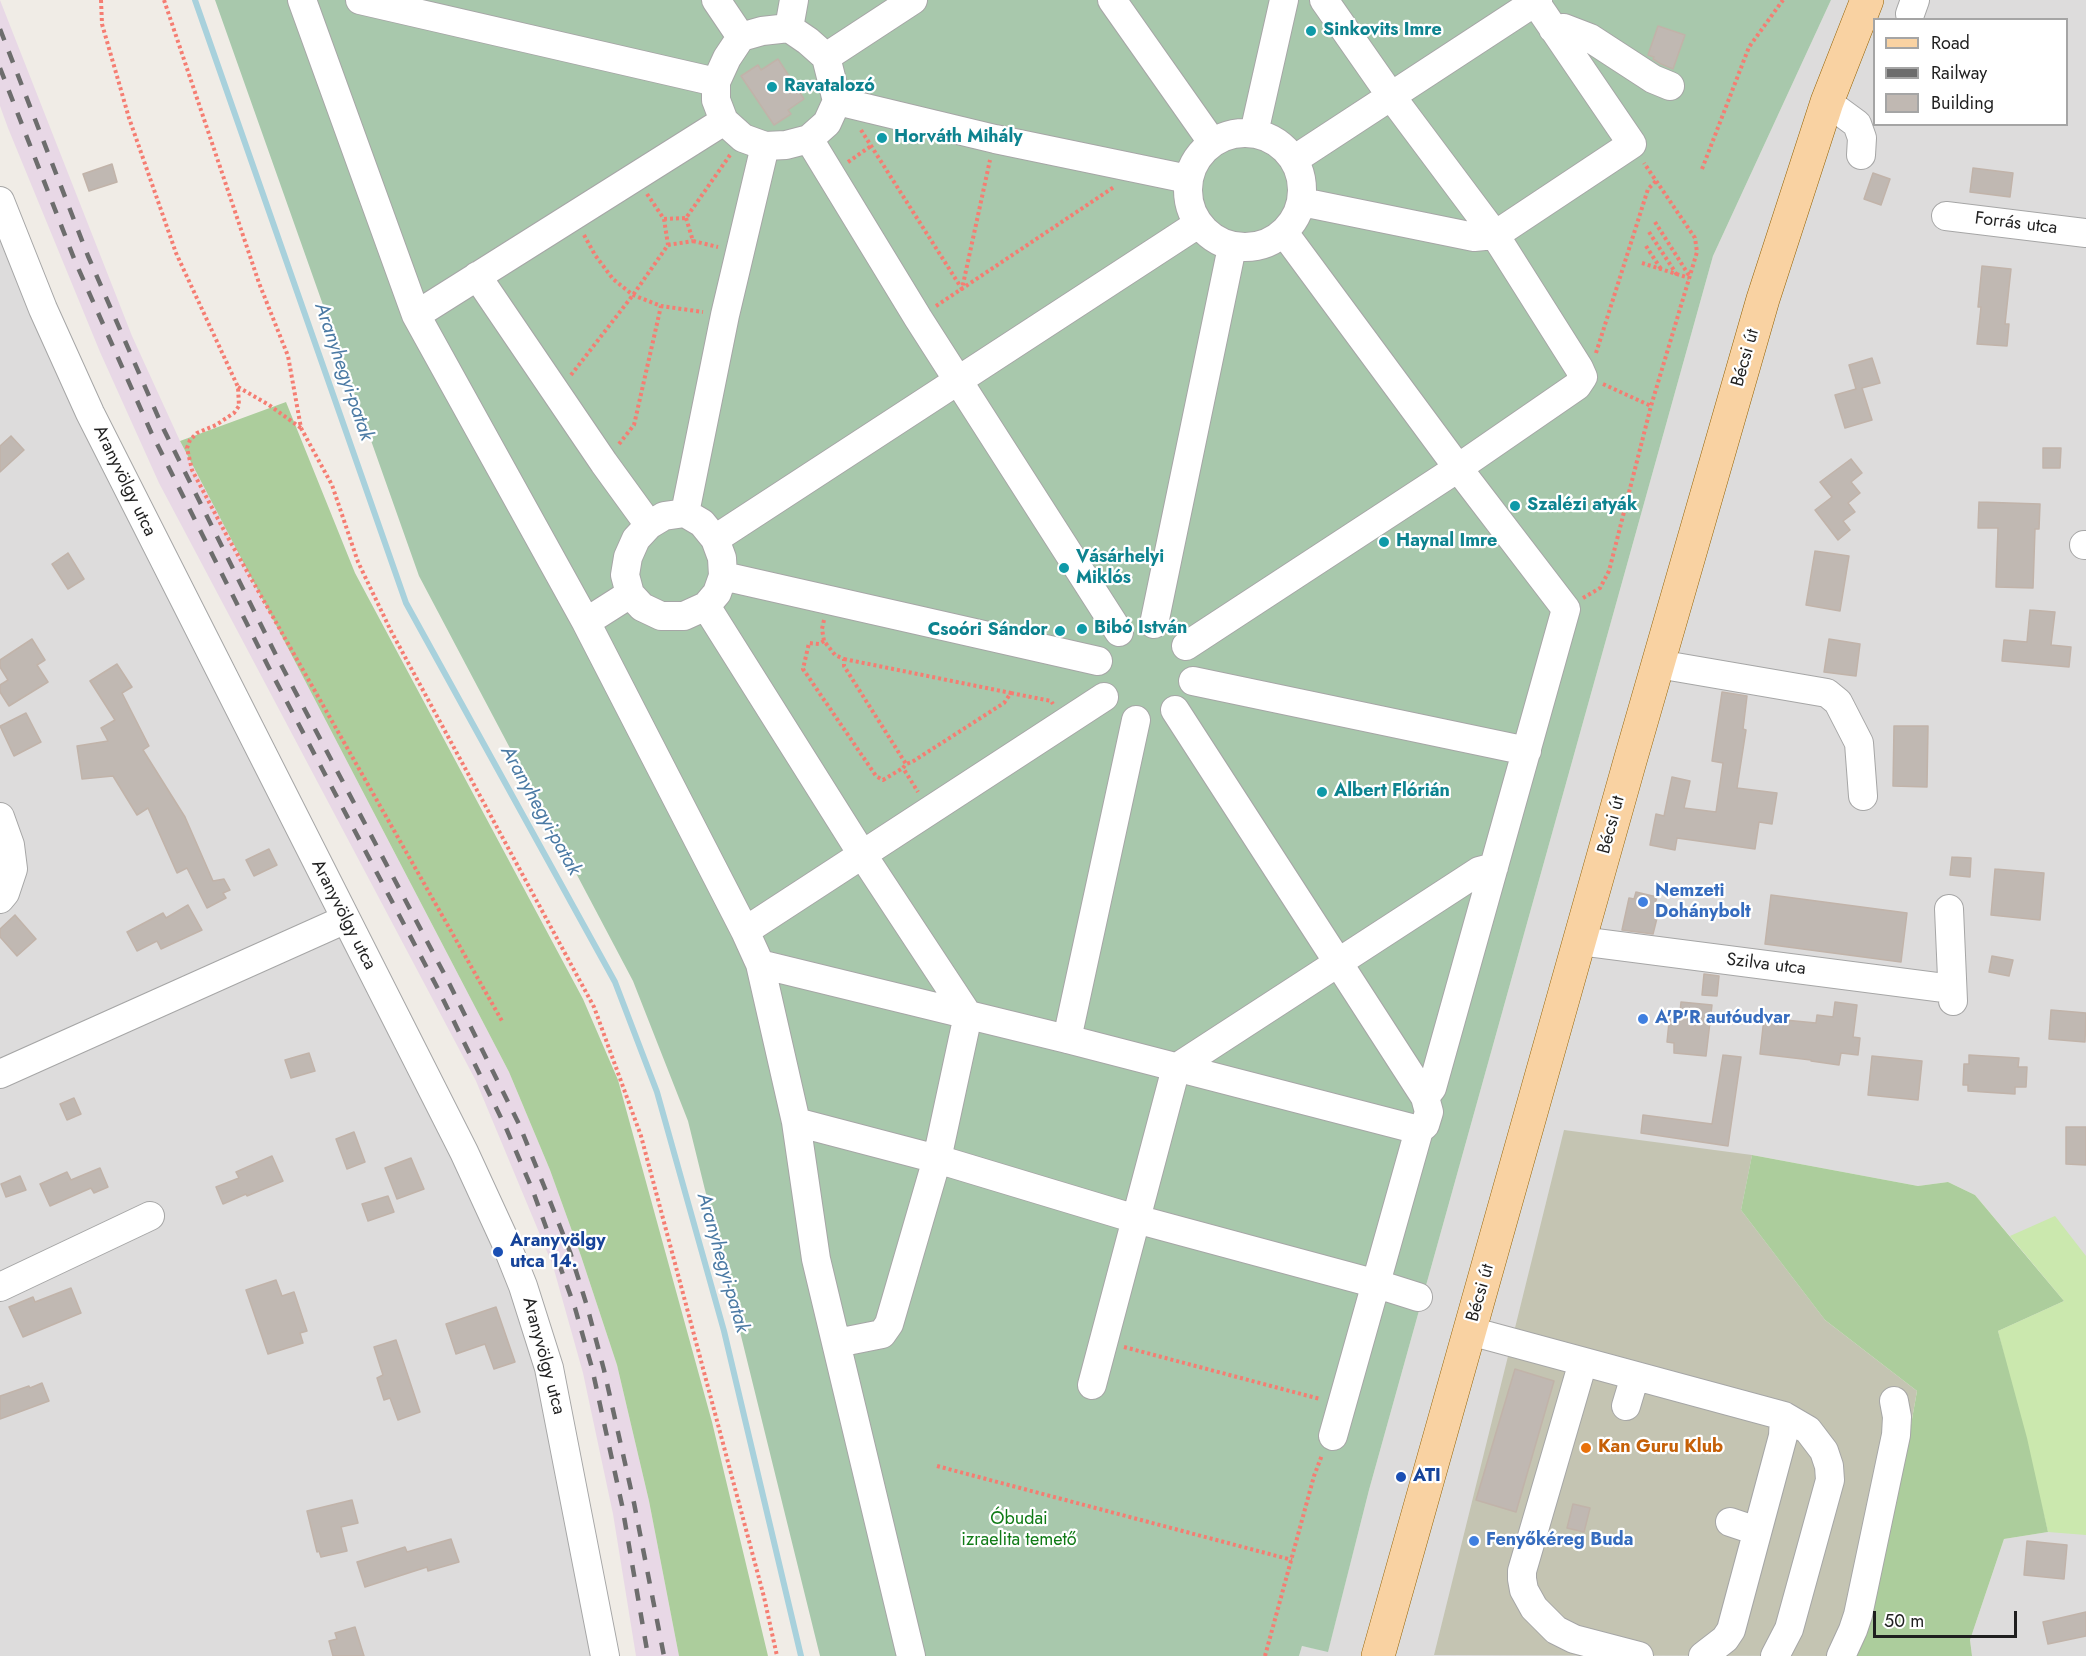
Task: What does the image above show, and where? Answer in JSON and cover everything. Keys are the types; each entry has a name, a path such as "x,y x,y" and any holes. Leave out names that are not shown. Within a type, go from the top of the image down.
{"main road":[{"name":"Bécsi út","path":"1378,1656 1763,299 1827,102 1867,0"}],"street":[{"path":"302,0 416,315 586,622 760,964 796,1122 816,1259 911,1656"},
{"path":"360,0 440,9 716,82"},
{"path":"716,0 741,37"},
{"path":"789,28 794,0"},
{"path":"826,57 913,0"},
{"path":"1112,0 1212,142"},
{"path":"1254,133 1284,0"},
{"path":"1186,646 1458,468 1577,386 1583,377 1495,235 1391,96 1324,0"},
{"path":"1294,159 1536,1 1632,144 1495,235 1474,237 1302,202"},
{"path":"685,513 724,315 739,252 744,135 716,100 716,82 727,58 741,37 762,31 789,28 826,57 847,104"},
{"path":"1553,29 1564,28 1590,38 1653,80 1670,86"},
{"path":"1827,102 1857,124 1862,138 1861,155"},
{"path":"416,315 636,175 744,135 786,145 809,139 847,104"},
{"path":"847,104 995,139 1188,179"},
{"path":"1254,133 1280,143 1294,159 1303,182 1302,202 1297,217 1284,234 1259,247 1232,247 1213,238 1198,224 1188,201 1188,179 1196,159 1212,142 1233,134 1254,133"},
{"path":"809,139 918,318 1119,632"},
{"name":"Aranyvölgy utca","path":"0,201 43,309 90,413 474,1172 506,1241 541,1340 557,1402 605,1656"},
{"name":"Forrás utca","path":"1946,216 2086,233"},
{"path":"715,539 1198,224"},
{"path":"1284,234 1566,609 1432,1088 1425,1097"},
{"path":"1154,624 1232,247"},
{"path":"477,276 649,525"},
{"path":"685,513 702,523 715,539 722,558 723,576 717,593 706,606 684,616 660,616 642,607 630,594 625,575 628,557 636,539 649,525 664,516 685,513"},
{"path":"723,576 1098,661"},
{"path":"586,622 630,594"},
{"path":"706,606 862,854 968,1015 937,1159 889,1324 882,1334 837,1343"},
{"path":"1154,624 1186,646 1193,681 1175,710 1136,720 1104,697 1098,661 1119,632 1154,624"},
{"path":"1658,663 1827,693 1838,702 1859,743 1863,796"},
{"path":"1193,681 1527,751"},
{"path":"745,931 1104,697"},
{"path":"1175,710 1425,1097 1429,1112 1425,1125 1419,1130 1332,1436"},
{"path":"1067,1039 1136,720"},
{"path":"0,817 10,845 13,869 5,890"},
{"path":"1092,1385 1176,1068 1479,872 1494,867"},
{"name":"Szilva utca","path":"1580,942 1952,995 1949,909"},
{"path":"0,1074 346,919"},
{"path":"760,964 1067,1039 1419,1130"},
{"path":"796,1122 937,1159 1136,1219 1418,1297"},
{"path":"0,1287 150,1216"},
{"path":"1470,1330 1784,1416 1803,1426 1818,1441 1829,1466 1830,1480 1789,1629 1775,1656"},
{"path":"1583,1362 1556,1479 1522,1570 1522,1579 1527,1598 1542,1618 1565,1635 1639,1656"},
{"path":"1626,1406 1635,1376"},
{"path":"1841,1656 1858,1616 1896,1435 1897,1417 1894,1401"},
{"path":"1703,1656 1725,1639 1731,1630 1783,1436 1784,1416"},
{"path":"1730,1522 1757,1531"}],"path":[{"path":"101,0 102,24 129,118 172,242 238,387 239,406 234,413 216,425 197,433 190,440 187,448 192,470 227,536 502,1021"},
{"path":"164,0 259,283 288,356 301,428 332,485 358,562 391,631 594,1007 641,1136 764,1596 777,1656"},
{"path":"1702,169 1749,47 1784,0"},
{"path":"847,104 856,124 962,289"},
{"path":"686,218 744,135"},
{"path":"962,289 995,139"},
{"path":"1566,609 1594,592 1607,577 1651,406 1690,278 1697,245 1695,238 1632,144"},
{"path":"918,318 1140,169"},
{"path":"557,393 633,295 668,245 664,219 636,175"},
{"path":"1651,406 1612,387 1583,377 1590,370 1648,189 1656,181"},
{"path":"573,215 595,255 613,279 633,295 661,306 724,315"},
{"path":"664,219 686,218"},
{"path":"686,218 693,241"},
{"path":"1655,222 1690,278"},
{"path":"1649,232 1677,274"},
{"path":"668,245 693,241 739,252"},
{"path":"1646,246 1661,269"},
{"path":"1642,263 1690,278"},
{"path":"604,463 634,425 661,306"},
{"path":"238,387 269,405 301,428"},
{"path":"829,600 822,629 824,641 835,655 844,659 1051,701"},
{"path":"824,641 819,644 809,643 803,669 876,776 883,780 1004,703 1011,693"},
{"path":"844,659 844,666 930,811"},
{"path":"1103,1341 1341,1405"},
{"path":"1265,1656 1320,1459 1332,1436"},
{"path":"937,1466 1292,1560"}],"shaded area":[{"path":"0,0 132,336 180,441 509,1072 550,1170 617,1365 649,1501 679,1656 636,1656 613,1514 583,1373 553,1266 476,1081 159,483 100,352 8,128 0,106"},
{"path":"1831,0 2086,0 2086,1656 1972,1656 1970,1640 2004,1539 2048,1532 2064,1300 1975,1195 1948,1182 1918,1186 1752,1155 1741,1210 1825,1320 1844,1656 1299,1656 1302,1646 1328,1651 1369,1490 1713,256"},
{"path":"0,201 505,1241 605,1656 0,1656"},
{"path":"1564,1130 1752,1155 1741,1210 1825,1320 1917,1391 1909,1436 1844,1656 1434,1655"}],"green space":[{"name":"Óbudai izraelita temető","path":"215,0 1831,0 1713,256 1369,1490 1328,1652 1302,1646 1299,1656 820,1656 688,1121 633,981 419,576"},
{"path":"286,402 355,573 583,999 618,1080 712,1422 768,1656 679,1656 649,1501 617,1365 550,1170 509,1072 180,441"},
{"path":"1752,1155 1918,1186 1948,1182 1975,1195 2064,1301 1998,1331 2027,1438 2048,1532 2004,1539 1970,1640 1972,1656 1844,1656 1909,1436 1917,1391 1825,1320 1741,1210"},
{"path":"2055,1216 2086,1256 2086,1535 2048,1532 1998,1331 2064,1301 2010,1236"}],"building":[{"path":"1658,26 1685,35 1673,69 1648,55"},
{"name":"Ravatalozó","path":"778,59 804,99 788,110 791,114 774,125 741,76 758,65 761,70"},
{"path":"112,164 117,182 89,191 83,174"},
{"path":"1973,168 2013,173 2010,197 1970,192"},
{"path":"1873,173 1890,179 1881,205 1864,199"},
{"path":"1982,266 2011,269 2005,324 2009,324 2007,346 1977,344"},
{"path":"1872,358 1880,383 1862,388 1872,420 1845,428 1835,395 1856,389 1849,365"},
{"path":"11,436 24,450 0,472 0,446"},
{"path":"2043,448 2061,448 2060,468 2043,468"},
{"path":"1851,459 1862,473 1851,482 1860,493 1848,503 1855,512 1843,521 1850,530 1838,540 1815,510 1832,497 1820,482"},
{"path":"1979,502 2040,504 2039,529 2035,529 2033,588 1996,587 1998,528 1978,528"},
{"path":"1815,551 1849,556 1840,611 1806,605"},
{"path":"68,553 84,579 68,589 52,564"},
{"path":"2030,610 2055,612 2051,645 2071,647 2069,667 2002,661 2004,640 2027,642"},
{"path":"32,639 45,660 37,665 48,682 9,706 0,692 0,685 8,680 0,667 0,660"},
{"path":"1829,639 1860,644 1856,676 1824,672"},
{"path":"117,664 132,687 122,693 149,746 143,750 185,817 213,881 224,879 230,890 223,893 226,898 207,908 187,868 177,873 148,808 137,815 113,776 82,779 77,746 108,741 101,728 115,720 90,681"},
{"path":"1722,692 1747,696 1743,729 1746,730 1737,788 1777,793 1772,824 1759,822 1755,849 1677,838 1675,850 1650,845 1656,814 1664,816 1672,777 1690,781 1684,808 1716,812 1723,763 1712,761"},
{"path":"26,713 41,742 14,756 0,726"},
{"path":"1894,726 1928,726 1927,787 1893,786"},
{"path":"269,849 277,865 254,876 246,860"},
{"path":"1952,857 1971,858 1970,877 1950,875"},
{"path":"1995,869 2044,873 2040,920 1991,915"},
{"path":"1636,892 1657,897 1655,904 1660,906 1653,934 1622,930 1629,898 1634,899"},
{"path":"1771,895 1907,913 1901,962 1765,944"},
{"path":"188,905 202,930 161,949 157,941 137,951 127,932 163,913 166,918"},
{"path":"15,915 36,939 17,956 0,937 0,929"},
{"path":"1992,956 2013,960 2009,976 1989,972"},
{"path":"1704,974 1719,976 1717,996 1702,995"},
{"path":"1681,1002 1712,1005 1706,1056 1674,1053 1674,1043 1667,1042 1670,1012 1680,1013"},
{"path":"1835,1002 1857,1005 1853,1037 1860,1038 1858,1055 1841,1053 1839,1065 1760,1054 1764,1018 1816,1023 1817,1015 1833,1017"},
{"path":"2051,1010 2086,1013 2085,1042 2049,1039"},
{"path":"309,1053 315,1071 291,1078 285,1060"},
{"path":"1723,1055 1741,1057 1728,1146 1641,1133 1643,1115 1712,1124"},
{"path":"1969,1055 2019,1058 2018,1067 2027,1067 2026,1087 2015,1087 2015,1094 1968,1091 1968,1085 1963,1085 1964,1064 1969,1064"},
{"path":"1872,1056 1922,1061 1918,1100 1868,1095"},
{"path":"74,1098 81,1114 67,1120 60,1104"},
{"path":"2066,1127 2086,1127 2086,1165 2066,1164"},
{"path":"354,1132 365,1162 347,1169 336,1139"},
{"path":"272,1156 283,1181 223,1204 216,1187 239,1178 236,1172"},
{"path":"411,1158 424,1189 397,1199 385,1168"},
{"path":"100,1168 108,1187 94,1193 91,1188 50,1206 40,1184 67,1172 71,1180"},
{"path":"20,1176 26,1190 6,1197 1,1184"},
{"path":"388,1196 394,1212 368,1221 362,1204"},
{"path":"276,1280 282,1296 294,1292 307,1331 300,1333 303,1343 268,1354 246,1290"},
{"path":"71,1288 81,1313 23,1337 9,1307 33,1297 35,1302"},
{"path":"496,1307 515,1362 494,1369 485,1344 456,1354 446,1324"},
{"path":"396,1340 420,1412 398,1420 390,1398 384,1400 377,1378 383,1375 374,1347"},
{"path":"1515,1369 1554,1381 1516,1512 1476,1500"},
{"path":"42,1383 49,1401 0,1419 0,1396"},
{"path":"352,1500 358,1523 341,1527 347,1551 321,1557 319,1551 317,1552 307,1511"},
{"path":"1573,1504 1590,1508 1584,1532 1567,1528"},
{"path":"451,1539 459,1562 428,1571 427,1567 365,1587 357,1562 405,1547 407,1552"},
{"path":"2027,1541 2067,1545 2064,1579 2024,1575"},
{"path":"2086,1612 2086,1636 2048,1644 2043,1622"},
{"path":"355,1627 364,1656 333,1656 329,1641 337,1639 335,1633"}],"waterway":[{"name":"Aranyhegyi-patak","path":"195,0 406,603 615,982 657,1092 724,1331 801,1656"}],"railway":[{"path":"0,29 88,256 163,428 278,659 448,981 519,1124 570,1252 587,1306 634,1503 664,1656"},
{"path":"0,68 75,261 151,432 268,666 437,987 506,1128 533,1191 575,1308 592,1368 622,1505 648,1656"}],"place":[{"name":"Sinkovits Imre","path":"1311,31"},
{"name":"Ravatalozó","path":"772,87"},
{"name":"Horváth Mihály","path":"882,138"},
{"name":"Szalézi atyák","path":"1515,506"},
{"name":"Haynal Imre","path":"1384,542"},
{"name":"Vásárhelyi Miklós","path":"1064,568"},
{"name":"Bibó István","path":"1082,629"},
{"name":"Csoóri Sándor","path":"1060,631"},
{"name":"Albert Flórián","path":"1322,792"},
{"name":"Nemzeti Dohánybolt","path":"1643,902"},
{"name":"A'P'R autóudvar","path":"1643,1019"},
{"name":"Aranyvölgy utca 14.","path":"498,1252"},
{"name":"Kan Guru Klub","path":"1586,1448"},
{"name":"ATI","path":"1401,1477"},
{"name":"Fenyőkéreg Buda","path":"1474,1541"}]}
